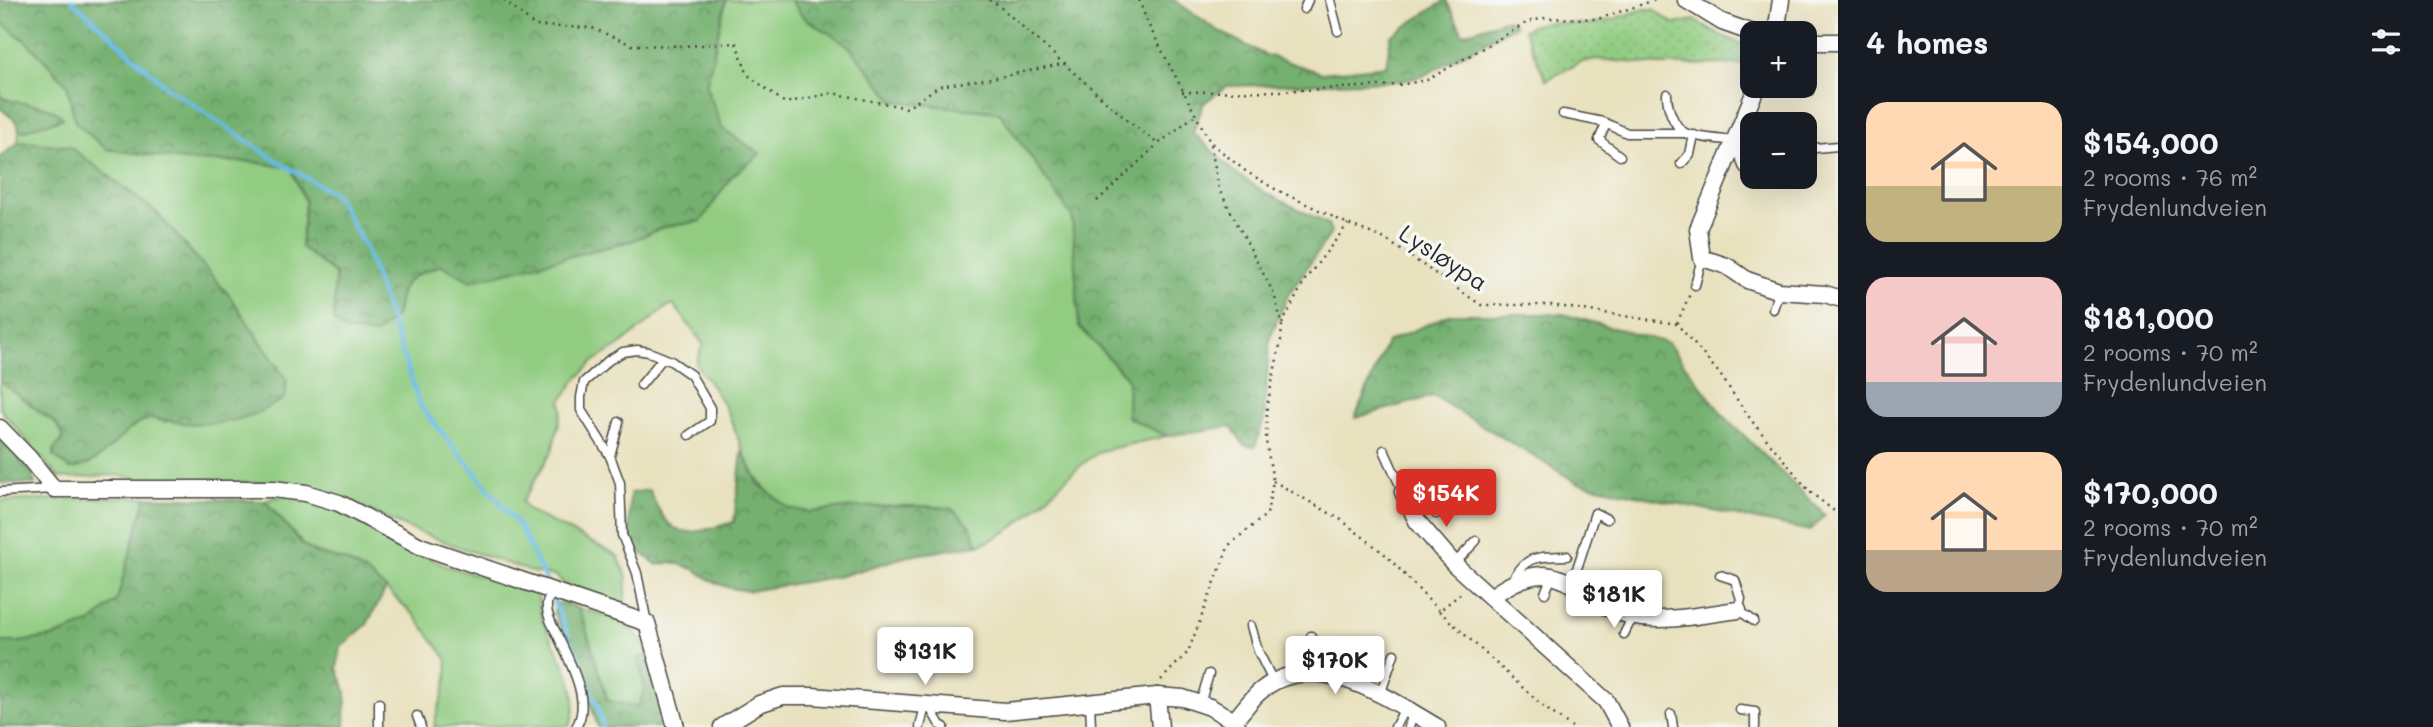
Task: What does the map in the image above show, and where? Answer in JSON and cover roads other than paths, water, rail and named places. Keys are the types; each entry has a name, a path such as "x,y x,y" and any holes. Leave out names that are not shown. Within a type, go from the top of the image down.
{"street":[{"path":"1686,0 1722,22 1740,28"},
{"path":"1778,21 1782,0"},
{"path":"1817,42 1838,42"},
{"path":"1753,98 1737,149 1698,229 1702,258 1727,266 1747,280 1779,291 1830,292"},
{"path":"0,428 54,489 260,489 306,493 339,503 421,546 648,623 676,727"},
{"path":"1403,492 1417,521 1454,564 1606,701 1620,727"},
{"path":"1491,597 1512,581 1537,574 1561,578 1617,612 1633,616 1669,617 1738,610"},
{"path":"722,727 759,704 783,696 927,706 1005,719 1090,702 1151,696 1183,698 1200,704 1236,724 1263,689 1304,672 1342,678 1380,695 1409,716 1437,727"},
{"path":"1151,696 1160,727"}],"lane":[{"path":"1330,0 1338,31"},
{"path":"1667,94 1667,104 1676,124 1690,134"},
{"path":"1563,114 1606,124 1627,133 1690,134 1740,150"},
{"path":"1606,124 1599,140 1620,156"},
{"path":"1681,164 1690,154 1690,134"},
{"path":"1817,148 1838,146"},
{"path":"1737,149 1740,158"},
{"path":"1695,285 1702,258"},
{"path":"1773,309 1779,291"},
{"path":"648,623 636,573 622,535 620,483 610,456 581,410 584,382 609,360 623,352 636,350 663,358 691,375 710,408 710,421 689,435"},
{"path":"641,384 663,358"},
{"path":"610,456 620,422"},
{"path":"1384,450 1403,492"},
{"path":"1417,482 1436,513"},
{"path":"0,492 54,489"},
{"path":"1412,509 1429,502"},
{"path":"1572,584 1595,513 1607,519"},
{"path":"1454,564 1476,541"},
{"path":"1512,581 1521,565 1536,558 1567,556"},
{"path":"1720,575 1735,580 1741,599 1738,610 1754,621"},
{"path":"1545,593 1552,576"},
{"path":"556,591 547,600 547,605 549,618 578,688 582,709 576,727"},
{"path":"1624,634 1633,616"},
{"path":"1251,626 1258,650 1274,683"},
{"path":"1311,636 1316,673"},
{"path":"1380,695 1394,654"},
{"path":"1200,704 1209,674"},
{"path":"1090,702 1091,727"},
{"path":"379,703 379,727"},
{"path":"920,727 927,706"},
{"path":"927,706 944,727"},
{"path":"1740,710 1755,712 1755,727"},
{"path":"1671,714 1673,727"},
{"path":"417,716 421,727"},
{"path":"1395,727 1409,716"}],"waterway":[{"path":"72,0 168,88 282,164 336,195 365,247 421,407 520,527 547,583"},
{"path":"551,594 598,707 603,727"}]}
